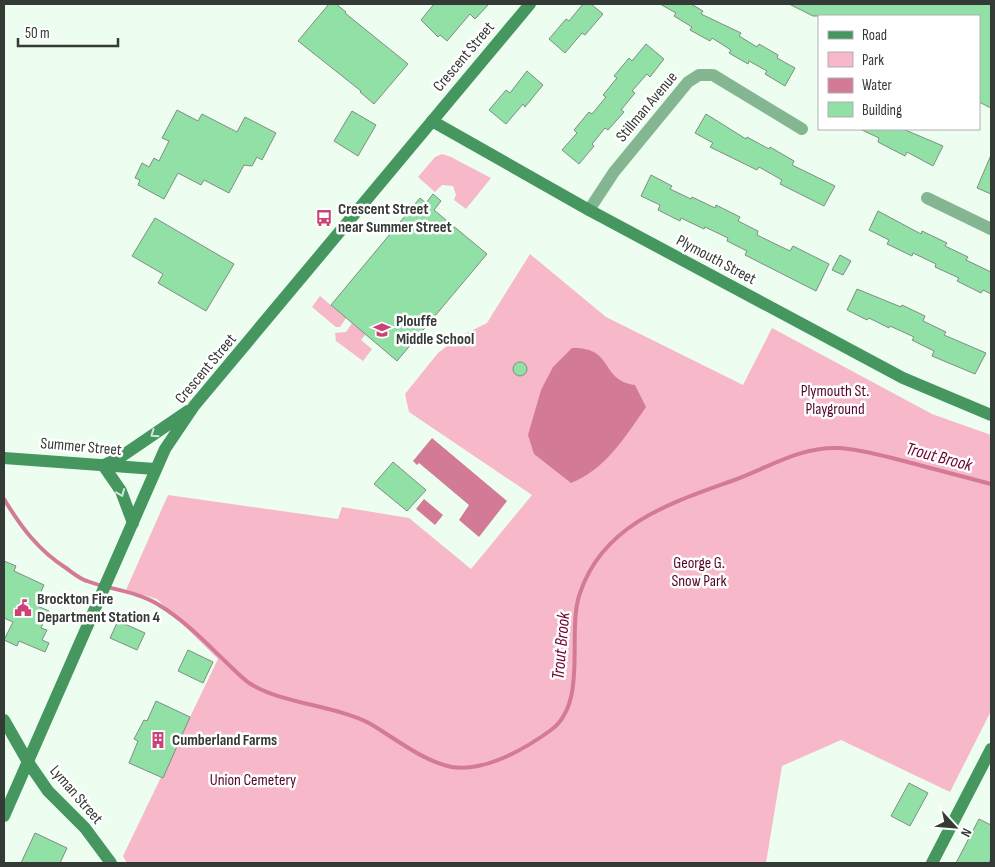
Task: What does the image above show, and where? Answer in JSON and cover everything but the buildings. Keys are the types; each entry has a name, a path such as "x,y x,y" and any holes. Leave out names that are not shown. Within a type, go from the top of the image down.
{"main road":[{"name":"Crescent Street","path":"4,816 133,524 155,469 166,449 194,406 242,352 530,4"},
{"name":"Plymouth Street","path":"432,121 589,210 903,378 991,415"},
{"path":"133,524 121,491 103,465 122,456 194,406"},
{"name":"Summer Street","path":"8,458 155,469"},
{"name":"Lyman Street","path":"4,720 28,762 48,791 85,828 111,863"},
{"path":"932,863 991,749"}],"street":[{"name":"Stillman Avenue","path":"589,210 614,172 688,82 699,75 713,75 802,129"},
{"path":"927,198 991,229"}],"green space":[{"path":"442,154 491,178 466,209 454,200 456,195 453,186 442,185 435,192 418,177 435,157"},
{"name":"George G. Snow Park","path":"530,254 606,317 743,385 772,328 932,414 991,435 991,711 950,792 841,740 782,766 766,863 127,863 123,856 218,659 157,599 126,590 168,495 338,519 342,507 409,518 471,569 532,495 409,412 405,394 438,353 459,337 487,323"},
{"path":"320,296 346,318 340,327 336,327 312,307"},
{"path":"352,323 366,334 361,340 372,349 363,361 336,341 335,333 346,332"}],"water":[{"path":"572,348 586,349 595,353 616,377 624,382 635,385 646,407 605,461 571,483 534,454 528,435 541,390 553,367"},
{"path":"432,438 507,501 479,537 459,520 469,505 419,463 417,465 413,461"},
{"path":"424,499 443,515 435,525 416,509"}],"waterway":[{"name":"Trout Brook","path":"4,499 31,537 56,561 84,580 133,594 159,605 186,624 249,683 277,696 355,717 369,723 431,760 452,767 465,768 504,758 551,730 563,718 570,702 573,685 576,609 580,593 591,569 606,548 624,532 666,506 786,458 811,451 838,448 869,452 991,484"}],"place":[{"name":"Crescent Street near Summer Street","path":"324,218"},
{"name":"Plouffe Middle School","path":"382,330"},
{"name":"Brockton Fire Department Station 4","path":"23,608"},
{"name":"Cumberland Farms","path":"158,740"}],"park label":[{"name":"Plymouth St. Playground","path":"835,400"},
{"name":"Union Cemetery","path":"253,780"}]}
